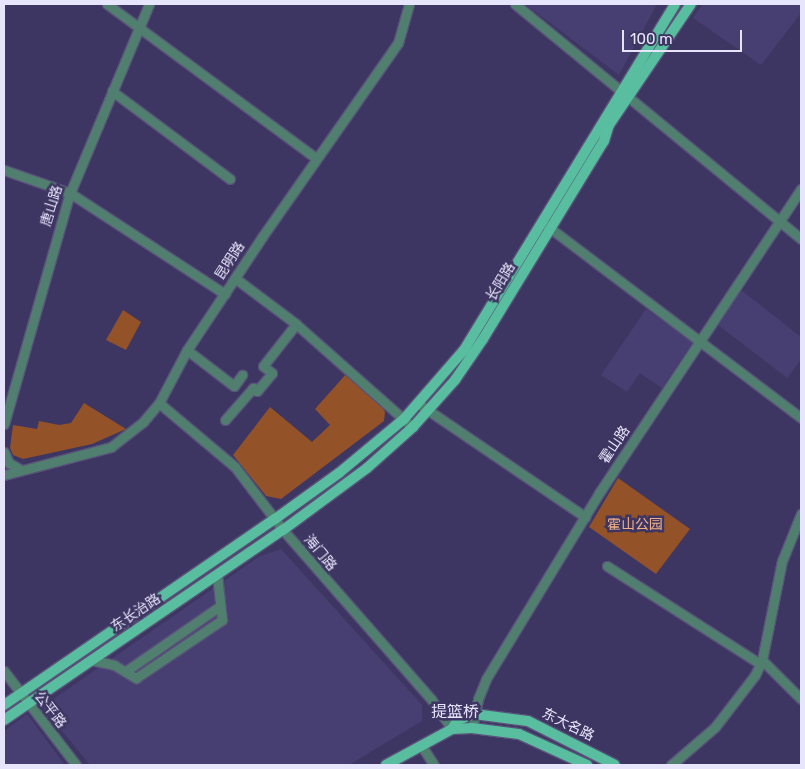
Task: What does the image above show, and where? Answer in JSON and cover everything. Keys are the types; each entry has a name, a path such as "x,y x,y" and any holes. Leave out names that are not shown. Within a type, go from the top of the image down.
{"main road":[{"name":"长阳路","path":"275,519 423,407 454,380 482,339 622,89 676,4"},
{"name":"长阳路","path":"545,225 604,142 609,125 631,96 691,4"},
{"name":"长阳路","path":"283,530 367,468 413,427 423,407"},
{"name":"东长治路","path":"4,705 275,519"},
{"name":"东长治路","path":"4,720 283,530"},
{"name":"东大名路","path":"452,729 458,720 474,714 528,721 546,728 615,765"},
{"name":"东大名路","path":"386,765 452,729 472,728 518,734 587,765"}],"street":[{"path":"107,4 316,158"},
{"name":"唐山路","path":"4,424 70,193 148,4"},
{"name":"昆明路","path":"4,475 111,447 130,434 160,403 187,350 316,158 398,43 409,4"},
{"path":"515,4 631,96 801,239"},
{"path":"112,91 230,180"},
{"path":"4,170 70,193 225,294"},
{"name":"霍山路","path":"472,728 474,714 486,679 585,517 801,189"},
{"path":"545,225 801,418"},
{"path":"235,278 296,324 413,427"},
{"path":"226,420 253,388 257,390 272,373 263,366 296,324"},
{"path":"187,350 234,386 242,375"},
{"name":"海门路","path":"160,403 235,467 283,530 431,699 452,729"},
{"path":"423,407 585,517"},
{"path":"4,452 8,464 22,470"},
{"path":"671,765 715,726 761,662 782,561 801,514"},
{"path":"607,566 761,662 801,699"},
{"path":"91,660 126,671 136,678 222,620 217,575"},
{"name":"公平路","path":"4,671 76,765"},
{"path":"421,745 434,765"}],"shaded area":[{"path":"525,4 657,4 619,75"},
{"path":"703,4 801,4 801,13 761,65 693,18"},
{"path":"741,290 801,337 801,360 787,378 718,325"},
{"path":"646,309 693,342 662,388 640,373 627,392 601,375"},
{"path":"281,549 422,705 422,721 349,765 90,765 42,707 260,556"},
{"path":"27,714 65,765 4,765 4,731"}],"green space":[{"path":"123,310 141,322 126,350 106,340"},
{"path":"347,373 381,405 385,412 384,421 281,499 266,496 233,455 270,407 312,442 330,425 315,409"},
{"path":"84,403 126,429 92,444 23,459 13,455 10,448 13,425 37,429 39,421 59,425 71,423"},
{"name":"霍山公园","path":"618,478 690,529 656,574 589,527"}],"district":[{"name":"提篮桥","path":"455,712"}]}
